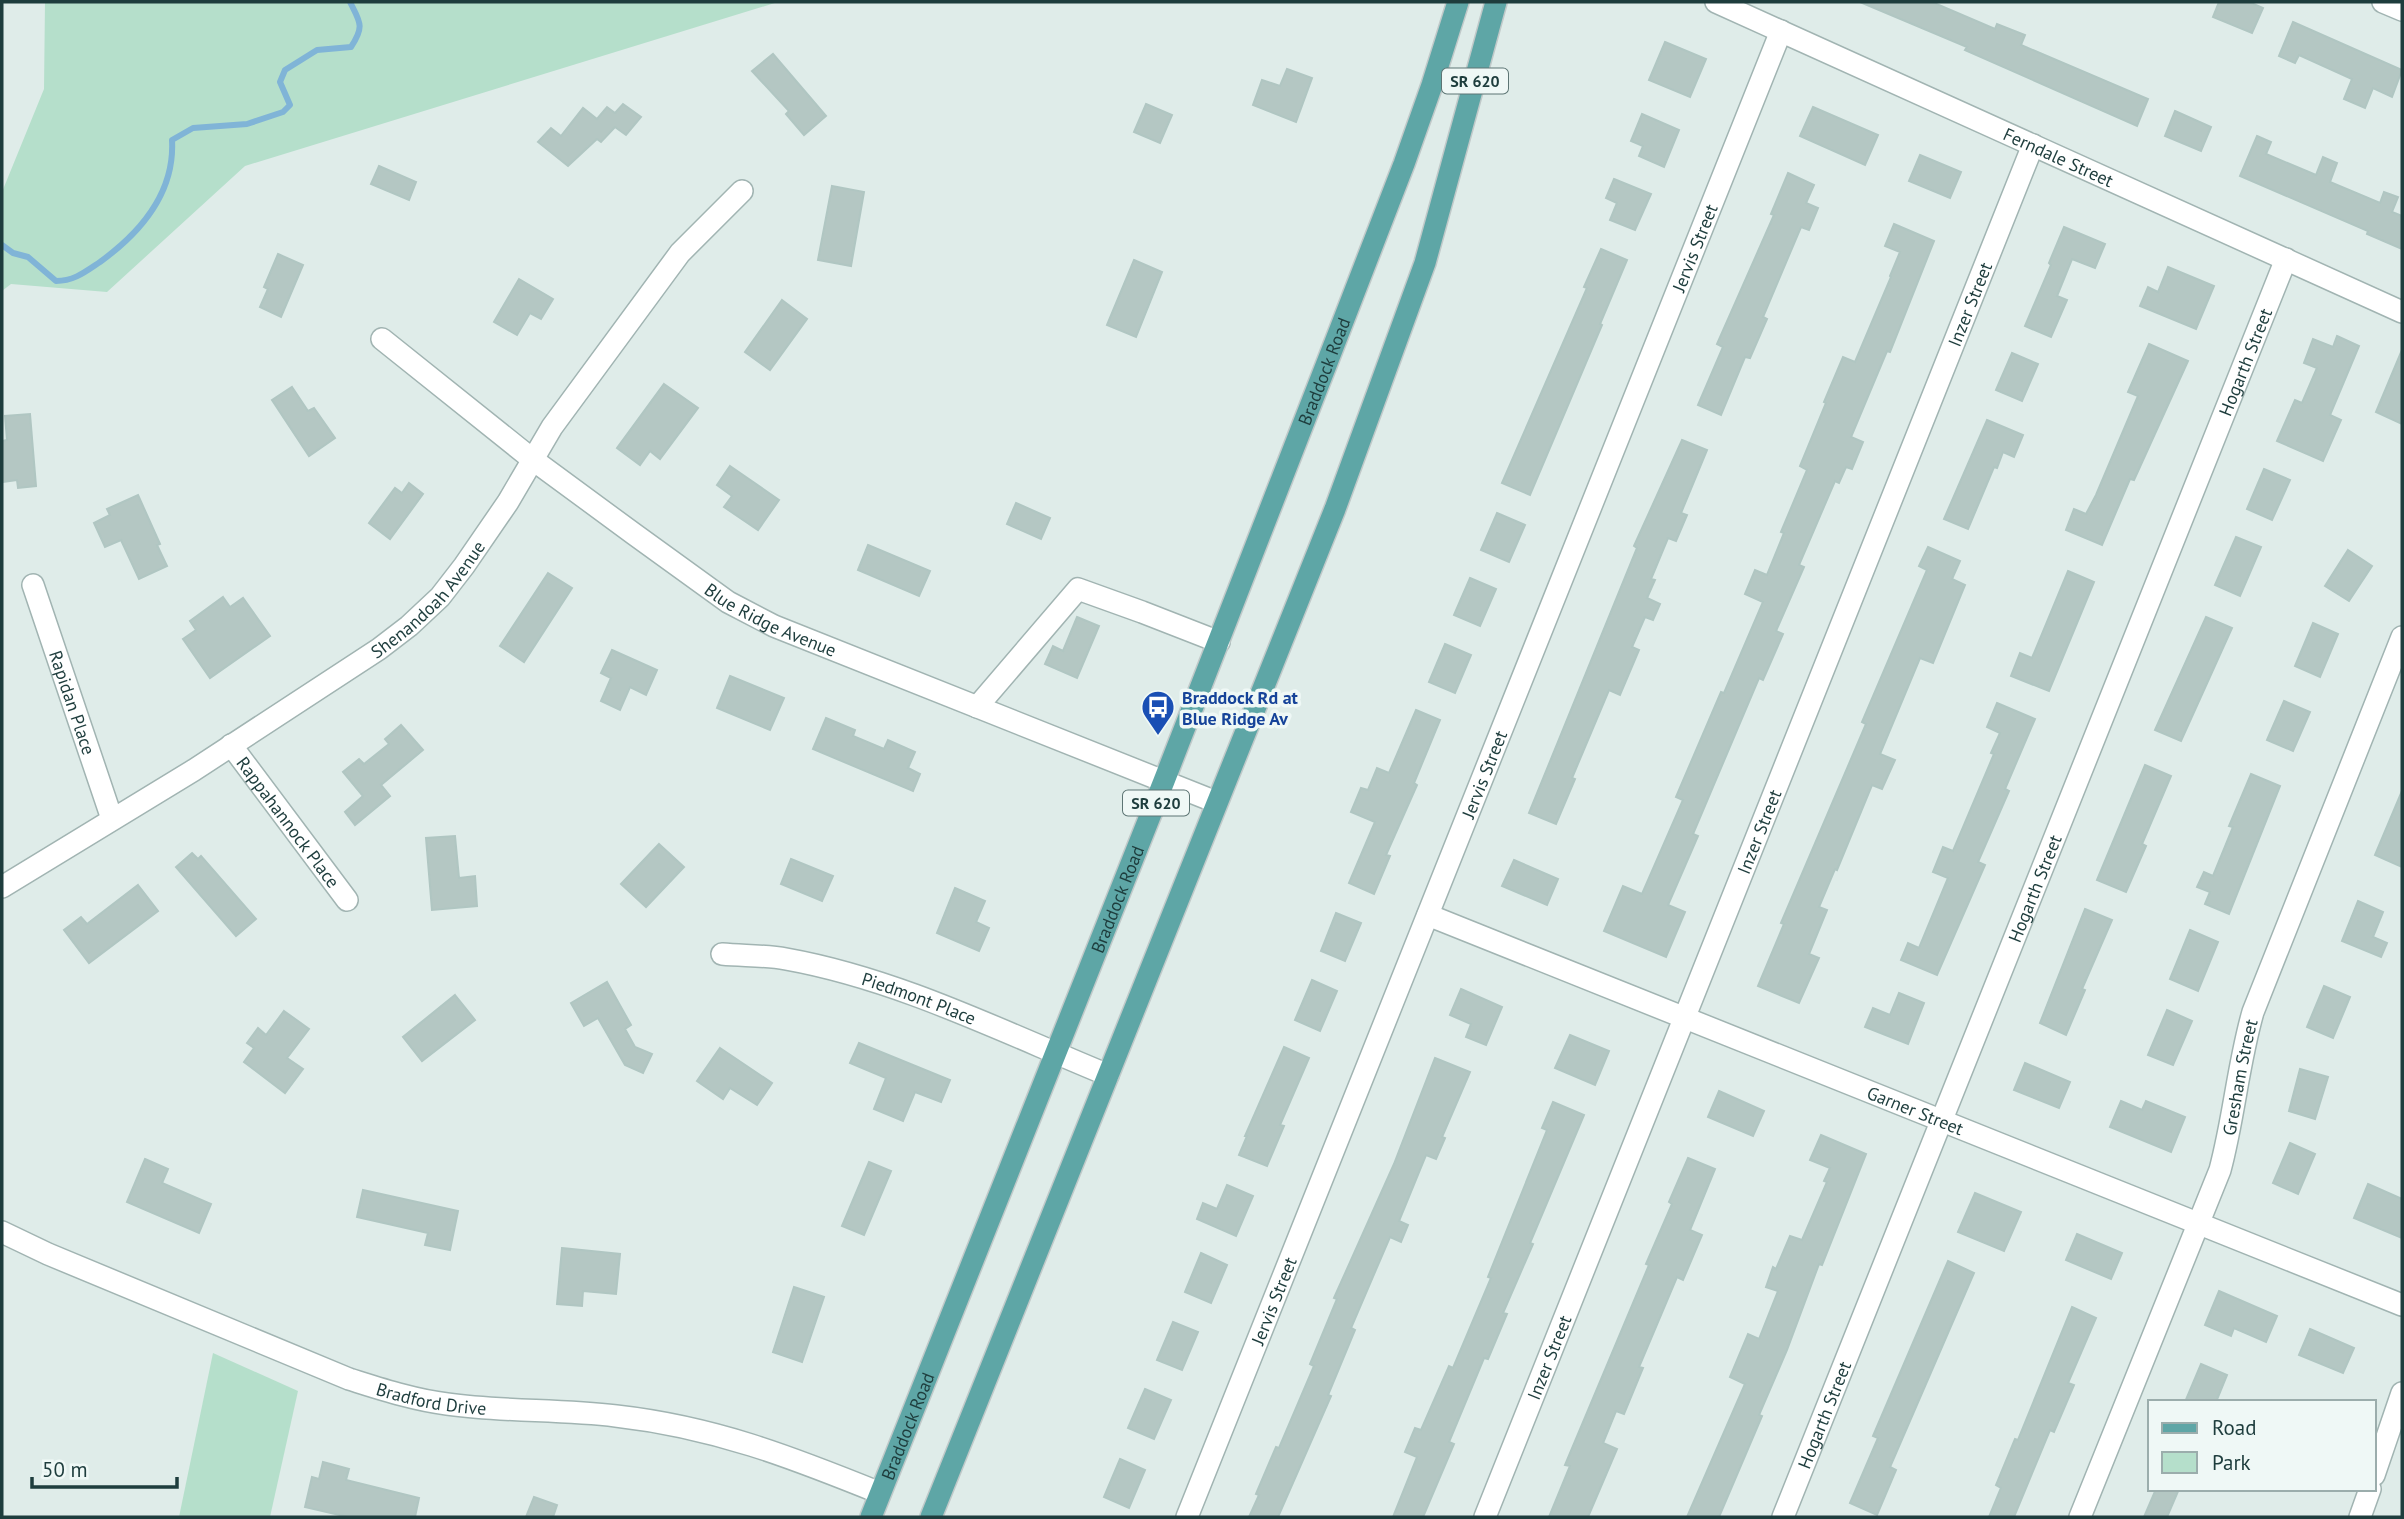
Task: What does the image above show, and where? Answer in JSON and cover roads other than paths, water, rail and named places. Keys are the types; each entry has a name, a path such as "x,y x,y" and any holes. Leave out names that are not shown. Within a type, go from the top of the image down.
{"main road":[{"name":"Braddock Road","path":"870,1517 1219,642 1404,164 1458,2"},
{"name":"SR 620","path":"931,1517 1335,509 1416,287 1455,160 1496,2"}],"street":[{"name":"Ferndale Street","path":"1716,2 2402,312"},
{"path":"2383,2 2402,10"},
{"name":"Jervis Street","path":"1187,1517 1780,31"},
{"name":"Inzer Street","path":"1485,1517 2033,145"},
{"name":"Shenandoah Avenue","path":"2,887 231,745 410,626 440,597 464,566 508,502 532,459 579,388 680,253 742,191"},
{"name":"Hogarth Street","path":"1783,1517 2286,259"},
{"name":"Blue Ridge Avenue","path":"382,339 532,459 728,602 775,626 1216,802"},
{"name":"Rapidan Place","path":"33,585 112,819"},
{"path":"977,707 1077,589 1142,611 1219,642"},
{"name":"Gresham Street","path":"2080,1517 2220,1170 2230,1134 2242,1052 2253,1012 2402,637"},
{"name":"Rappahannock Place","path":"231,745 347,900"},
{"name":"Garner Street","path":"1428,915 2402,1305"},
{"name":"Piedmont Place","path":"722,954 782,958 861,976 1108,1075"},
{"name":"Bradford Drive","path":"2,1232 48,1254 349,1379 398,1394 446,1404 615,1416 688,1427 778,1452 880,1493"},
{"path":"2376,1469 2402,1393"},
{"path":"2360,1517 2369,1491"}],"waterway":[{"path":"2,245 13,253 28,257 56,281 74,278 100,262 129,238 152,210 168,177 172,140 193,128 247,124 283,112 290,105 280,82 285,70 317,50 351,47 360,24 350,2"}],"place":[{"name":"Braddock Rd at Blue Ridge Av","path":"1158,737"}]}
